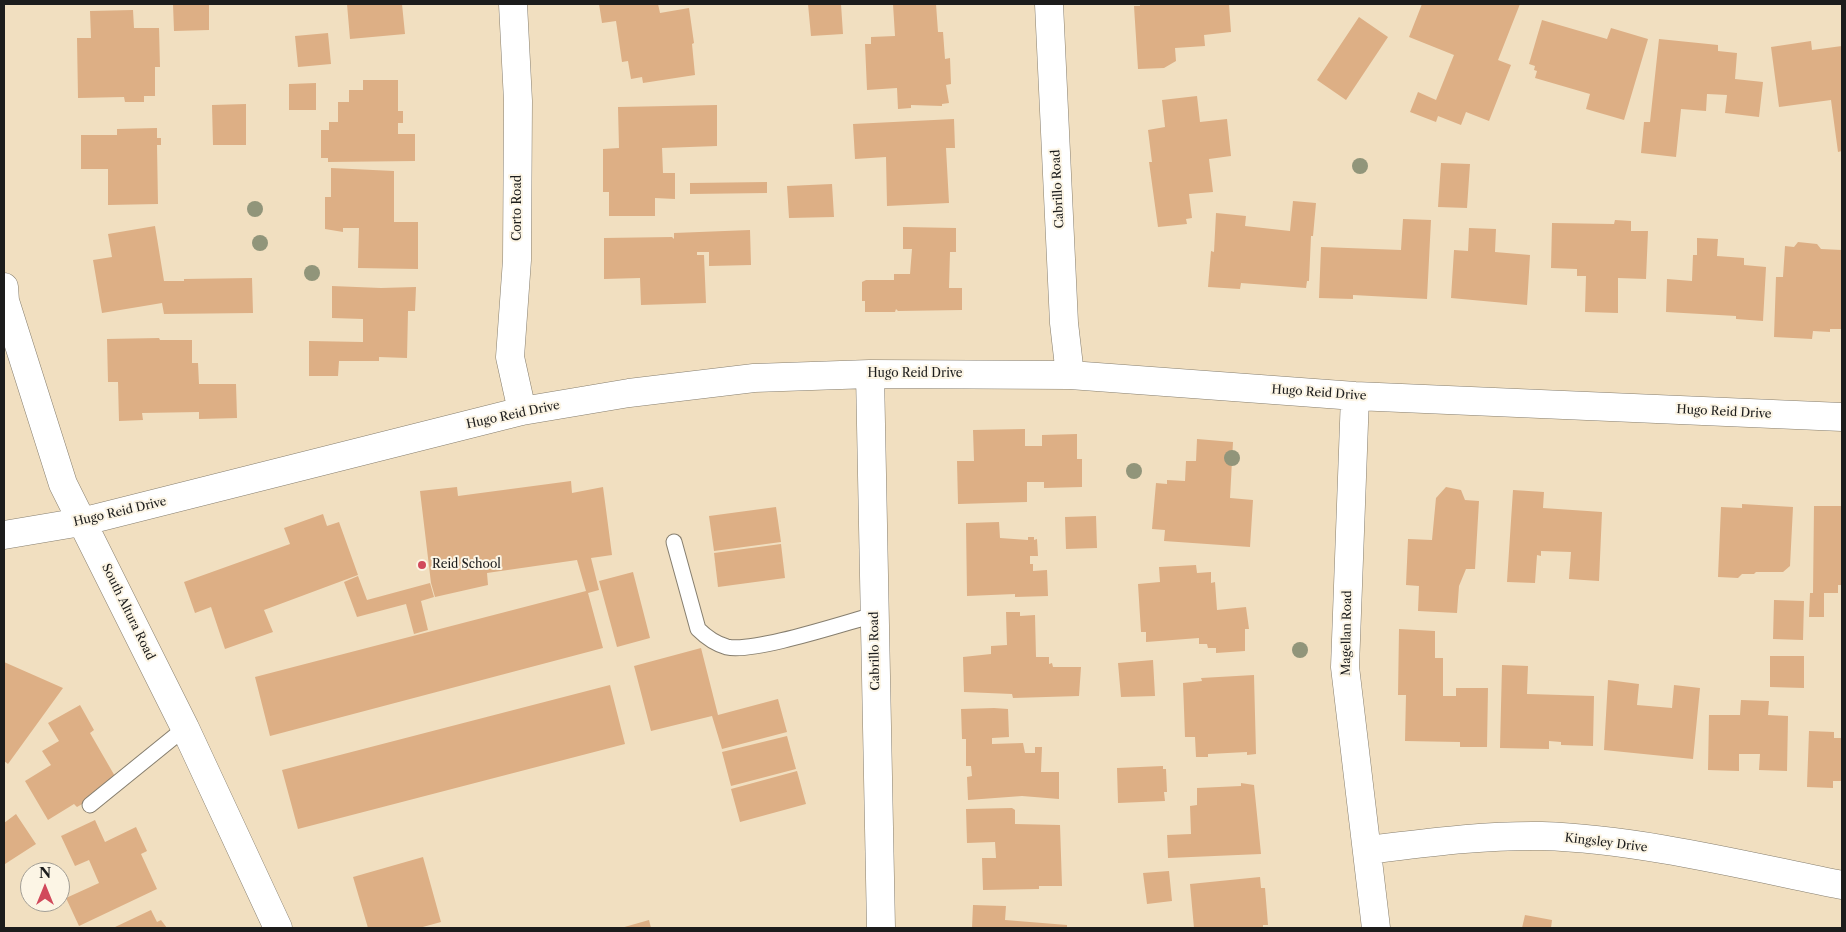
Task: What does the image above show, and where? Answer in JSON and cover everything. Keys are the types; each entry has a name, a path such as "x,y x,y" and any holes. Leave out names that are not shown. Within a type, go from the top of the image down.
{"street":[{"name":"Corto Road","path":"513,4 518,101 517,240 510,357 522,411"},
{"name":"Cabrillo Road","path":"1050,4 1064,323 1070,375"},
{"name":"South Altura Road","path":"4,287 5,301 63,484 185,728 278,928"},
{"name":"Hugo Reid Drive","path":"4,535 81,522 522,411 628,393 744,380 870,374 1070,375 1355,396 1842,417"},
{"name":"Cabrillo Road","path":"870,374 881,928"},
{"name":"Magellan Road","path":"1355,396 1345,667 1376,928"},
{"name":"Kingsley Drive","path":"1368,850 1470,837 1543,836 1637,846 1842,885"}],"lane":[{"path":"674,542 698,630 708,638 727,647 751,647 874,615"},
{"path":"90,805 185,728"}],"building":[{"path":"173,4 209,4 209,30 174,31"},
{"path":"347,4 402,4 405,34 350,39"},
{"path":"599,4 658,4 660,13 689,8 694,43 692,44 695,75 643,83 642,77 631,79 628,61 622,62 616,21 602,23"},
{"path":"808,4 841,4 843,34 811,36"},
{"path":"893,4 936,4 938,32 943,32 945,59 950,58 951,84 946,85 949,103 942,104 942,106 911,105 911,108 898,109 897,88 867,90 865,44 871,44 871,37 895,36"},
{"path":"1140,4 1229,4 1231,32 1204,35 1205,46 1175,48 1176,61 1164,68 1138,69 1134,6 1140,6"},
{"path":"1422,4 1520,4 1498,60 1511,65 1489,121 1466,112 1461,125 1438,116 1436,122 1410,112 1418,92 1436,100 1454,55 1409,37"},
{"path":"133,10 134,28 159,28 160,67 155,67 155,96 144,96 144,102 125,102 124,97 78,98 77,38 91,38 90,11"},
{"path":"1359,17 1388,37 1346,100 1317,80"},
{"path":"1542,20 1607,39 1611,28 1648,39 1624,120 1586,109 1590,94 1535,78 1537,71 1534,70 1535,66 1529,64"},
{"path":"328,33 331,64 298,67 295,36"},
{"path":"1659,39 1718,45 1718,51 1737,53 1735,79 1763,82 1759,117 1725,113 1727,95 1707,94 1706,111 1681,109 1676,157 1641,153 1644,122 1650,122"},
{"path":"1811,41 1812,50 1842,46 1842,151 1838,152 1831,100 1779,107 1771,47"},
{"path":"363,80 398,80 398,111 403,111 403,123 398,123 398,134 415,134 415,161 328,162 328,158 321,158 321,130 329,130 329,122 338,122 338,102 349,102 349,90 363,90"},
{"path":"316,83 316,110 289,110 289,84"},
{"path":"1197,96 1200,122 1227,119 1231,156 1209,159 1213,192 1189,194 1192,218 1186,219 1187,224 1158,227 1149,162 1152,162 1148,130 1165,127 1162,100"},
{"path":"246,104 246,145 213,145 212,105"},
{"path":"717,105 717,146 662,148 663,173 675,173 675,199 655,198 655,216 609,216 609,192 603,192 603,149 619,148 618,107"},
{"path":"954,119 955,148 946,148 949,203 887,206 886,157 855,159 853,124"},
{"path":"157,128 157,138 161,138 161,145 157,145 158,204 108,205 108,169 81,169 81,135 117,135 117,129"},
{"path":"1441,163 1470,164 1467,208 1438,207"},
{"path":"331,168 394,171 394,222 418,222 418,269 358,268 359,228 343,228 343,232 325,229 325,197 331,197"},
{"path":"767,182 767,193 690,194 690,183"},
{"path":"832,184 834,217 789,218 787,186"},
{"path":"1293,201 1316,203 1313,236 1311,236 1309,281 1307,281 1306,288 1241,283 1240,289 1208,287 1211,251 1214,252 1216,213 1246,216 1245,226 1290,231"},
{"path":"1403,219 1431,220 1427,299 1353,295 1353,299 1319,298 1321,247 1401,250"},
{"path":"1615,220 1631,221 1631,231 1648,231 1646,279 1618,278 1618,313 1585,312 1586,276 1577,276 1577,269 1551,268 1552,223 1614,224"},
{"path":"155,226 164,281 252,278 253,313 164,314 162,303 102,313 93,260 112,257 108,234"},
{"path":"903,227 956,228 956,252 950,252 949,288 962,288 962,310 898,311 896,309 895,312 865,312 865,301 862,301 862,282 866,280 894,280 894,274 910,274 912,249 903,249"},
{"path":"1469,228 1496,229 1495,252 1530,255 1527,305 1451,298 1454,250 1468,251"},
{"path":"750,230 751,265 709,266 709,252 697,252 697,255 704,255 706,303 641,305 640,278 604,279 604,238 672,237 674,239 674,233"},
{"path":"1697,238 1718,239 1717,256 1744,258 1744,265 1766,267 1763,321 1736,319 1736,316 1666,312 1667,279 1692,281 1693,255 1697,255"},
{"path":"1798,242 1817,244 1821,249 1842,250 1842,329 1830,329 1830,332 1813,331 1812,339 1774,337 1776,277 1783,277 1785,246 1794,247"},
{"path":"332,286 416,287 415,311 408,311 407,358 379,357 379,361 339,361 338,376 309,376 309,341 363,342 363,319 332,318"},
{"path":"159,338 160,340 192,340 192,363 198,363 199,384 236,384 237,418 199,419 199,412 142,413 143,420 119,421 118,382 108,382 107,339"},
{"path":"1025,429 1025,446 1042,446 1042,435 1077,434 1077,459 1082,459 1082,487 1044,488 1044,482 1027,482 1027,502 958,504 957,461 974,461 973,430"},
{"path":"1197,439 1233,442 1230,498 1253,500 1250,547 1164,541 1165,530 1152,529 1156,483 1167,484 1167,480 1185,481 1186,461 1196,461"},
{"path":"571,481 572,493 603,487 612,555 591,558 599,590 588,593 603,648 270,736 255,677 586,591 577,560 487,573 488,585 435,597 431,583 420,491 457,487 458,496"},
{"path":"1446,487 1461,490 1465,500 1479,501 1475,569 1466,569 1459,586 1457,613 1418,611 1419,586 1406,585 1408,539 1432,540 1436,498"},
{"path":"1513,490 1544,492 1543,508 1602,512 1599,581 1569,579 1571,552 1541,551 1541,556 1537,555 1535,583 1507,582"},
{"path":"1742,504 1793,507 1790,566 1783,572 1756,572 1754,574 1742,574 1738,578 1718,577 1721,507 1742,508"},
{"path":"1814,506 1842,506 1842,585 1838,585 1838,593 1824,593 1824,617 1809,617 1810,593 1813,593"},
{"path":"776,507 781,542 714,551 709,516"},
{"path":"323,514 327,526 339,522 358,575 264,610 273,632 225,649 211,607 195,613 184,582 290,544 284,528"},
{"path":"1096,516 1097,548 1066,549 1065,517"},
{"path":"999,522 1000,538 1028,540 1028,537 1034,537 1034,540 1037,539 1038,556 1030,556 1030,564 1033,564 1033,571 1047,570 1048,596 1015,597 1015,594 967,596 966,523"},
{"path":"781,544 785,578 718,587 714,553"},
{"path":"1196,565 1197,573 1211,572 1211,583 1215,582 1217,610 1246,607 1249,629 1245,629 1245,651 1216,653 1216,648 1208,648 1207,644 1199,644 1199,638 1146,642 1146,632 1141,632 1138,584 1160,582 1159,567"},
{"path":"633,572 650,638 617,647 599,581"},
{"path":"358,576 367,600 430,583 434,597 421,601 428,630 414,634 406,604 357,617 344,582"},
{"path":"1774,600 1804,601 1803,640 1773,639"},
{"path":"1006,612 1020,612 1020,616 1035,615 1036,657 1049,657 1049,664 1052,663 1053,667 1081,667 1079,696 1013,698 1012,694 964,692 963,657 991,654 991,646 1007,645"},
{"path":"1399,629 1435,631 1435,658 1443,658 1443,696 1456,696 1456,688 1488,688 1487,747 1460,747 1460,742 1405,741 1406,695 1398,695"},
{"path":"701,648 718,715 778,699 787,732 722,749 712,716 651,731 634,666"},
{"path":"1770,656 1804,656 1804,688 1770,687"},
{"path":"1153,660 1155,696 1121,697 1118,663"},
{"path":"4,662 63,688 8,764 4,761"},
{"path":"1502,665 1528,666 1527,694 1594,696 1593,746 1561,745 1561,742 1549,741 1549,749 1500,748"},
{"path":"1254,675 1256,754 1247,755 1247,752 1208,754 1208,757 1196,757 1195,737 1185,737 1183,683 1202,681 1201,678"},
{"path":"1608,680 1639,684 1637,705 1672,708 1674,685 1700,688 1693,759 1604,750"},
{"path":"610,685 625,744 298,829 282,770"},
{"path":"1741,700 1769,701 1768,715 1788,716 1787,771 1759,770 1760,754 1739,754 1739,771 1708,770 1709,715 1740,715"},
{"path":"80,705 94,730 90,733 116,778 103,792 77,807 74,804 48,820 25,781 51,765 42,751 59,741 48,723"},
{"path":"961,709 1008,709 1009,737 992,738 992,744 1023,743 1025,753 1035,753 1035,747 1042,747 1041,772 1059,772 1059,799 1022,796 968,800 967,777 972,776 971,766 966,766 966,739 962,739"},
{"path":"1809,731 1834,732 1834,738 1842,738 1842,781 1833,781 1833,788 1807,787"},
{"path":"787,736 796,769 731,786 722,752"},
{"path":"1163,766 1163,769 1166,769 1167,792 1164,792 1165,801 1118,803 1117,768"},
{"path":"797,771 806,804 740,822 731,789"},
{"path":"1241,783 1254,785 1261,854 1168,858 1167,835 1191,834 1190,806 1197,805 1197,788 1241,786"},
{"path":"1012,808 1015,810 1015,824 1060,825 1062,886 1039,886 1039,889 983,890 982,858 996,858 995,842 967,843 966,809"},
{"path":"16,814 36,844 5,864 4,823"},
{"path":"95,820 105,842 136,827 147,851 141,854 157,889 79,926 70,907 70,896 99,883 89,860 75,866 61,836"},
{"path":"423,857 441,922 419,928 368,928 353,877"},
{"path":"1169,871 1172,901 1147,904 1143,873"},
{"path":"1260,877 1261,888 1265,888 1268,925 1263,925 1263,928 1194,928 1190,884"},
{"path":"973,905 1006,906 1005,920 1067,925 1067,928 972,928"},
{"path":"151,910 157,922 161,920 167,928 113,928"},
{"path":"1525,915 1552,920 1551,928 1522,928"},
{"path":"649,920 651,928 621,928"}],"place":[{"name":"Reid School","path":"422,565"}]}
